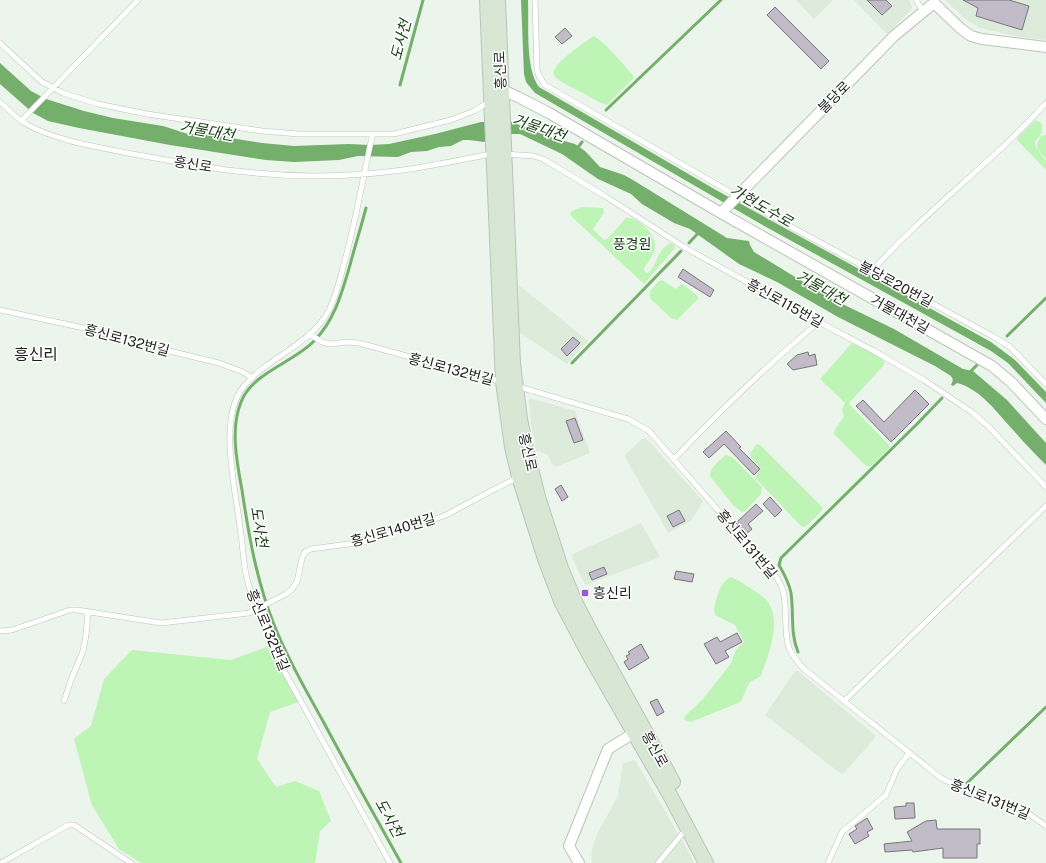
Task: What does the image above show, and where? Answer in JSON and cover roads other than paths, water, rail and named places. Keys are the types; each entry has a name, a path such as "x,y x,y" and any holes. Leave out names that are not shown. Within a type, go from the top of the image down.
{"main road":[{"name":"흥신로","path":"487,0 499,152 512,447 538,496 561,568 575,602 717,863"},
{"name":"흥신로","path":"495,99 498,0"},
{"name":"흥신로","path":"526,475 543,554 561,602 688,828 706,863"}],"street":[{"name":"불당로","path":"721,213 894,36 933,2 960,28 971,36 982,39 1046,47"},
{"path":"495,99 518,97 549,113 721,213"},
{"name":"거물대천길","path":"721,213 992,366 1046,419"},
{"path":"579,863 569,846 608,749 634,733"}],"lane":[{"path":"21,121 138,0"},
{"name":"불당로20번길","path":"535,0 537,69 538,76 545,85 775,218 1009,346 1046,384"},
{"path":"916,0 923,11"},
{"path":"0,43 33,74 53,88 74,97 147,114 281,134 372,137 394,134 451,120 474,111 495,99"},
{"name":"흥신로","path":"0,102 21,121 63,139 206,167 244,172 313,176 364,174 403,170 499,152"},
{"path":"872,271 895,246 1017,134 1046,103"},
{"path":"311,335 329,311 334,300 348,250 372,137"},
{"name":"흥신로115번길","path":"499,152 534,156 545,160 605,196 684,247 924,380 962,404 989,427 1046,487"},
{"name":"흥신로132번길","path":"0,310 84,328 219,363 236,369 252,378"},
{"path":"674,459 715,416 785,351 819,322"},
{"name":"흥신로132번길","path":"390,863 277,658 260,607 247,579 232,473 230,446 231,414 236,400 243,388 252,378 311,335 322,342 330,344 347,342 359,343 509,384"},
{"name":"흥신로131번길","path":"509,384 628,419 649,431 776,577 783,590 785,599 787,640 795,658 820,682 941,778 953,785 1025,811 1046,826"},
{"name":"흥신로140번길","path":"0,631 5,632 12,630 70,610 161,623 221,615 241,614 260,607 286,594 292,589 297,582 302,558 305,552 310,549 364,542 378,538 405,525 435,519 526,475"},
{"path":"844,701 1046,506"},
{"path":"64,702 83,651 88,612"},
{"path":"828,863 842,832 886,795 897,769 909,753"},
{"path":"1,863 68,825 74,825 131,863"},
{"path":"658,863 688,828"}],"waterway":[{"name":"도사천","path":"400,85 423,0"},
{"path":"606,110 721,0"},
{"path":"576,150 582,142"},
{"name":"도사천","path":"366,208 344,285 333,315 314,341 295,356 264,375 247,392 241,402 238,412 235,435 238,469 254,560 263,594 275,627 298,676 401,863"},
{"path":"689,243 700,231"},
{"path":"572,363 681,251"},
{"path":"1007,336 1046,298"},
{"path":"970,372 977,365"},
{"path":"798,652 793,630 791,593 788,582 779,565 781,558 942,398"},
{"path":"967,783 1046,707"}],"place":[{"name":"흥신리","path":"585,593"}],"district":[{"name":"흥신리","path":"36,354"}],"water label":[{"name":"거물대천","path":"539,128"},
{"name":"거물대천","path":"207,131"},
{"name":"가현도수로","path":"761,206"},
{"name":"거물대천","path":"821,288"}],"park label":[{"name":"풍경원","path":"632,244"}]}
